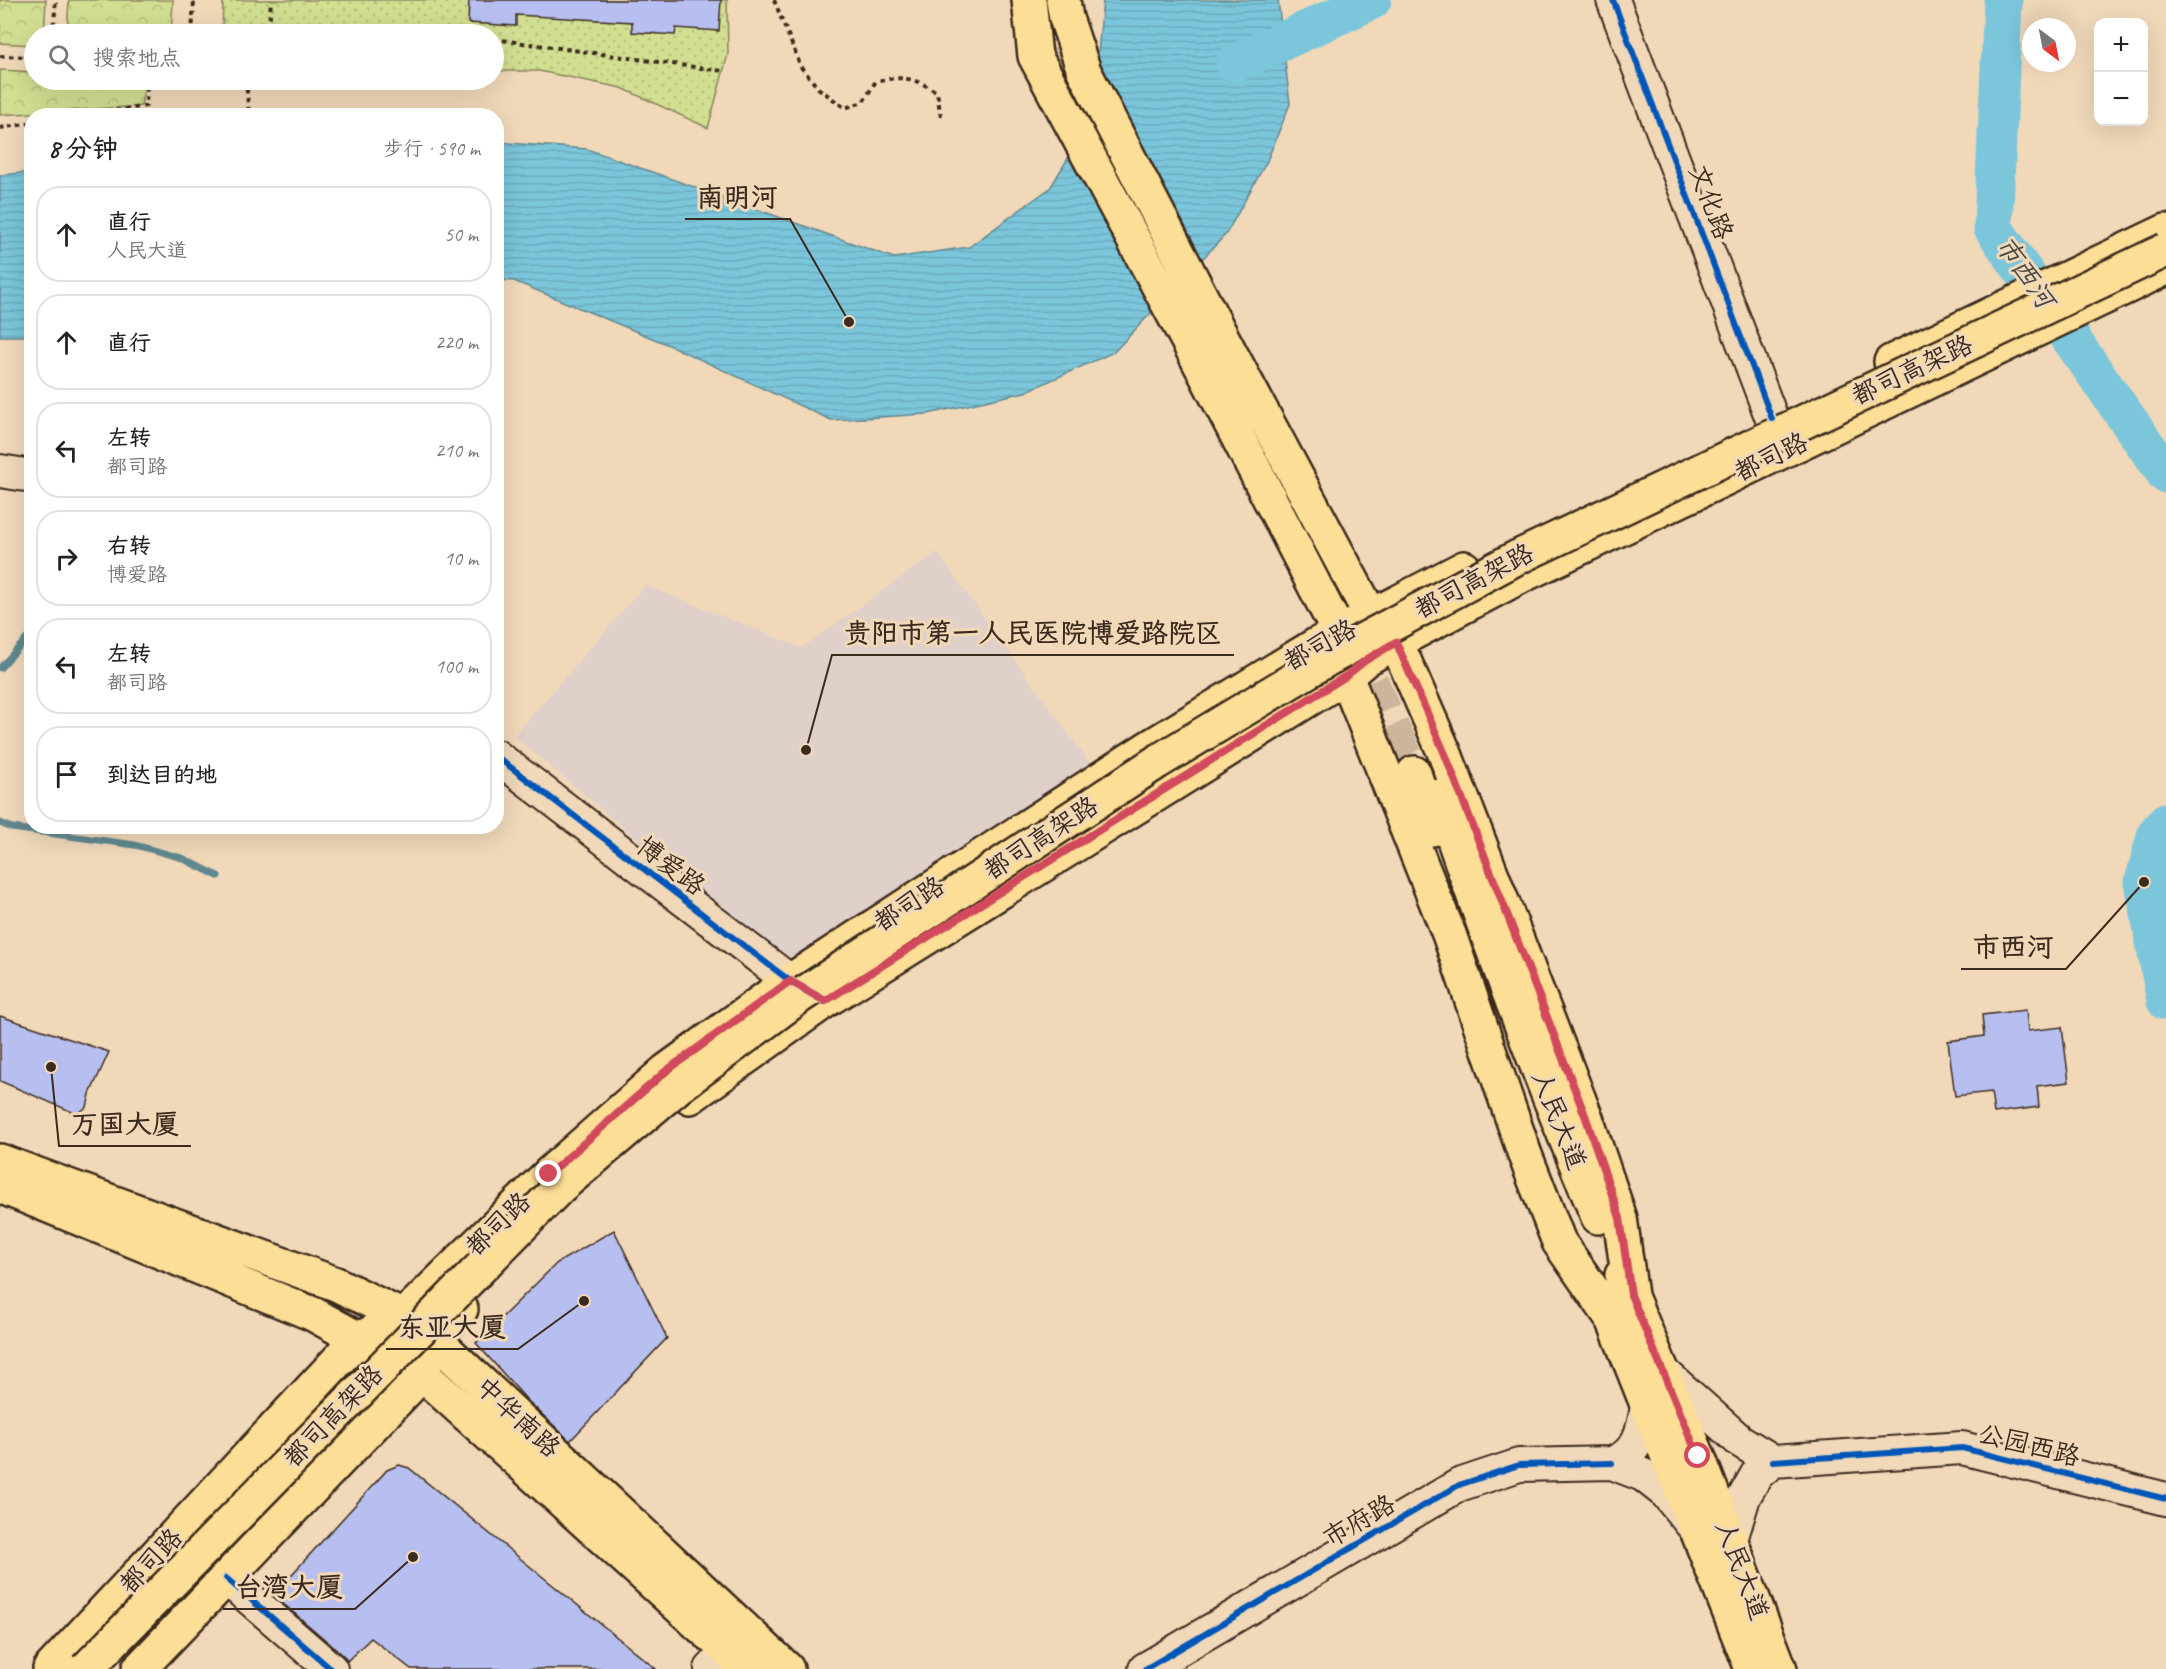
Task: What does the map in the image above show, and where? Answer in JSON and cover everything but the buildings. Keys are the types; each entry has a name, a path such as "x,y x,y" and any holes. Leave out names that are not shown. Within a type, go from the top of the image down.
{"main road":[{"path":"1029,0 1035,56 1371,616 1396,642 1445,754 1586,1118 1620,1218 1621,1306"},
{"path":"1063,0 1066,18 1084,71 1339,633 1346,676 1449,934 1524,1155 1559,1242 1621,1306"},
{"name":"都司路","path":"50,1669 357,1340 403,1317 549,1174 666,1071 790,981 1148,748 1316,645 1510,544 2166,231"},
{"name":"都司高架路","path":"86,1669 560,1187 679,1086 800,996 1157,762 1326,660 1516,558 2166,250"},
{"name":"都司路","path":"138,1669 422,1374 433,1338 579,1193 689,1098 825,1001 1346,676 1366,660 1396,642 1523,575 2166,268"},
{"name":"人民大道","path":"1421,771 1470,889 1535,1062 1621,1306 1647,1406 1752,1669"},
{"name":"中华南路","path":"1,1171 336,1284 403,1317 433,1338 788,1669"},
{"name":"中华南路","path":"1,1171 313,1314 422,1374 729,1663"},
{"name":"人民大道","path":"1621,1306 1663,1372 1780,1669"}],"street":[{"name":"文化路","path":"1613,0 1772,419"},
{"path":"0,471 24,476"},
{"name":"博爱路","path":"504,762 790,981 825,1001"},
{"path":"1663,1372 1740,1441 1773,1461 1757,1473 1744,1497 1731,1540"},
{"path":"1612,1463 1622,1460 1634,1449 1642,1433 1647,1406"},
{"name":"公园西路","path":"1773,1461 1962,1448 2166,1500"},
{"path":"1612,1463 1643,1475 1666,1493 1696,1530"},
{"name":"市府路","path":"1145,1669 1459,1485 1519,1465 1612,1463"},
{"path":"226,1578 331,1669"}],"path":[{"path":"54,24 56,0"},
{"path":"193,24 194,0"},
{"path":"269,24 272,0"},
{"path":"774,0 801,67 818,88 845,108 863,102 876,81 895,78 918,81 937,92 941,117"},
{"path":"504,40 723,71"},
{"path":"0,56 24,57"},
{"path":"133,108 146,106 147,90"},
{"path":"247,90 248,108"},
{"path":"0,128 24,124"}],"shaded area":[{"path":"937,552 1091,765 788,965 514,736 645,585 802,648"}],"green space":[{"path":"0,0 46,0 45,24 24,24 24,44 0,43"},
{"path":"69,0 173,0 172,24 68,24"},
{"path":"223,0 727,0 728,54 708,128 622,88 539,71 504,71 504,24 222,24"},
{"path":"0,70 24,71 24,90 144,90 141,106 24,108 24,113 0,115"}],"water":[{"path":"1103,0 1278,0 1290,104 1267,161 1226,234 1114,352 1025,392 928,414 831,420 669,345 514,281 504,280 504,143 587,149 894,258 969,247 1050,188 1092,119"},
{"path":"24,173 24,336 0,336 0,175"}],"waterway":[{"name":"市西河","path":"1235,63 1372,0"},
{"name":"市西河","path":"2003,0 1993,228 2166,474"},
{"path":"0,668 24,642"},
{"name":"市西河","path":"2166,822 2157,833 2144,882 2166,1001"},
{"path":"0,823 24,830"},
{"path":"55,834 135,845 182,858 218,876"}],"tunnel":[{"path":"1043,0 1056,58 1078,112"},
{"path":"1351,637 1414,773"}],"cycle path":[{"path":"1613,0 1772,419"},
{"path":"504,762 790,981 825,1001"},
{"path":"1773,1461 1962,1448 2166,1499"},
{"path":"1145,1669 1459,1485 1519,1465 1612,1463"},
{"path":"226,1578 331,1669"}],"place":[{"name":"南明河","path":"849,322"},
{"name":"贵阳市第一人民医院博爱路院区","path":"806,750"},
{"name":"市西河","path":"2144,882"},
{"name":"万国大厦","path":"51,1067"},
{"name":"东亚大厦","path":"584,1301"},
{"name":"台湾大厦","path":"413,1557"}],"route":[{"path":"549,1174 666,1071 790,981 825,1001 1346,676 1366,660 1396,642 1445,754 1586,1118 1620,1218 1631,1295 1698,1456"}]}
